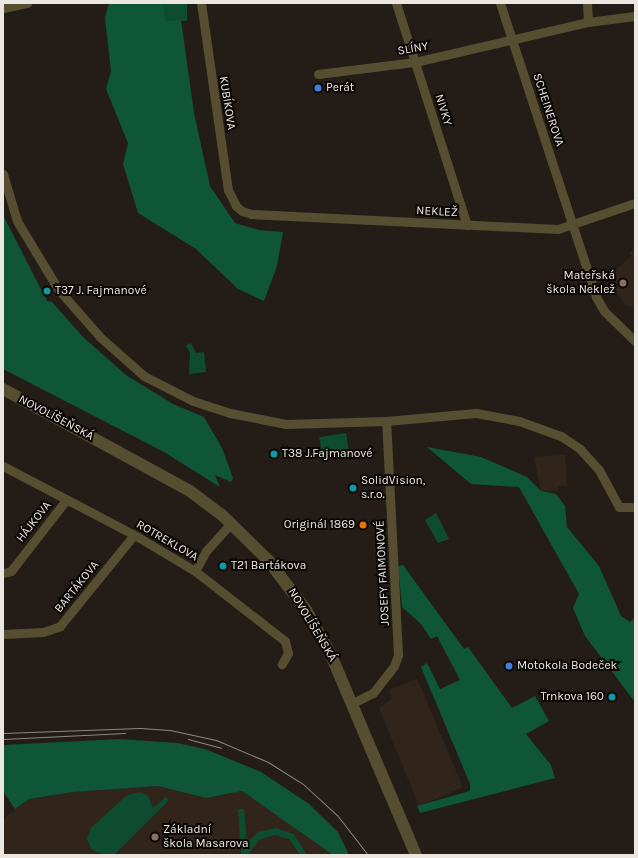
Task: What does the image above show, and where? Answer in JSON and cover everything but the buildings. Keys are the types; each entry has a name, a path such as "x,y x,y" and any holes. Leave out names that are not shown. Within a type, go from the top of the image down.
{"street":[{"path":"3,8 27,3"},
{"name":"KUBÍKOVA","path":"201,3 228,190 236,206"},
{"name":"NIVKY","path":"396,3 467,225"},
{"name":"SCHEINEROVA","path":"500,3 573,224"},
{"path":"587,3 588,22"},
{"name":"SLÍNY","path":"318,74 415,62 588,22 635,16"},
{"path":"3,174 17,221 58,289 100,337 144,376 193,401 230,414 286,424 386,421 476,413 519,421 561,436 580,449 599,470 619,507 635,507"},
{"name":"NEKLEŽ","path":"236,206 251,214 558,229 635,203"},
{"path":"573,224 600,304 635,341"},
{"name":"NOVOLÍŠEŇSKÁ","path":"3,389 180,484 231,523 268,560 296,595 323,640 353,703 416,855"},
{"name":"JOSEFY FAIMONOVÉ","path":"353,703 373,693 394,666 398,655 386,421"},
{"name":"ROTREKLOVA","path":"3,466 134,535 195,571 285,641 288,653 282,664"},
{"name":"HÁJKOVA","path":"3,572 11,571 66,500"},
{"path":"195,571 206,552 231,523"},
{"name":"BARTÁKOVA","path":"3,634 43,632 60,626 134,535"}],"shaded area":[{"name":"Mateřská škola Neklež","path":"635,247 635,308 626,305 614,290 608,276 632,256 629,253"},
{"path":"565,455 567,486 558,486 558,490 541,491 534,457"},
{"path":"417,679 463,787 419,806 379,708 392,699 389,690"},
{"name":"Základní škola Masarova","path":"158,786 206,798 242,791 333,855 3,855 3,819 29,799 73,792"}],"green space":[{"path":"109,3 163,3 165,21 181,20 194,113 210,186 235,223 259,230 283,232 277,266 264,301 238,289 196,249 138,213 123,164 128,143 106,89 111,71 105,18"},
{"path":"163,3 187,3 187,21 163,21"},
{"path":"3,215 47,301 52,302 83,337 126,375 173,404 204,417 222,448 233,478 231,482 215,475 220,487 164,452 3,369"},
{"path":"191,343 196,353 204,352 206,372 189,374 190,353 186,345"},
{"path":"346,433 349,453 322,457 319,437"},
{"path":"427,447 481,457 527,477 541,491 556,494 565,506 567,527 599,566 621,616 630,622 635,617 635,702 585,636 573,608 579,594 519,487 471,484"},
{"path":"436,513 449,539 438,543 425,520"},
{"path":"403,565 464,649 468,647 512,708 535,696 549,721 526,734 551,765 555,778 420,813 417,806 470,791 470,784 421,667 427,663 440,689 460,680 437,636 431,639 421,624 402,607 398,566"},
{"path":"120,739 177,743 205,749 261,772 309,804 338,832 349,855 333,855 242,791 206,798 158,786 73,792 29,799 15,809 3,791 3,745"},
{"path":"140,792 148,796 153,808 166,797 169,800 114,855 104,855 92,850 87,839 91,828 127,795"},
{"path":"238,809 244,809 247,843 258,832 276,828 294,834 307,855 300,855 289,839 274,835 259,840 248,855 241,855"}],"tram line":[{"path":"3,733 140,728 170,730 216,740 268,762 303,784 337,815 368,855"},
{"path":"3,739 125,733"},
{"path":"188,739 221,748"}],"place":[{"name":"Perát","path":"318,88"},
{"name":"Mateřská škola Neklež","path":"623,283"},
{"name":"T37 J. Fajmanové","path":"47,291"},
{"name":"T38 J.Fajmanové","path":"274,454"},
{"name":"SolidVision, s.r.o.","path":"353,488"},
{"name":"Originál 1869","path":"363,525"},
{"name":"T21 Bartákova","path":"223,566"},
{"name":"Motokola Bodeček","path":"509,666"},
{"name":"Trnkova 160","path":"612,697"},
{"name":"Základní škola Masarova","path":"155,837"}]}
